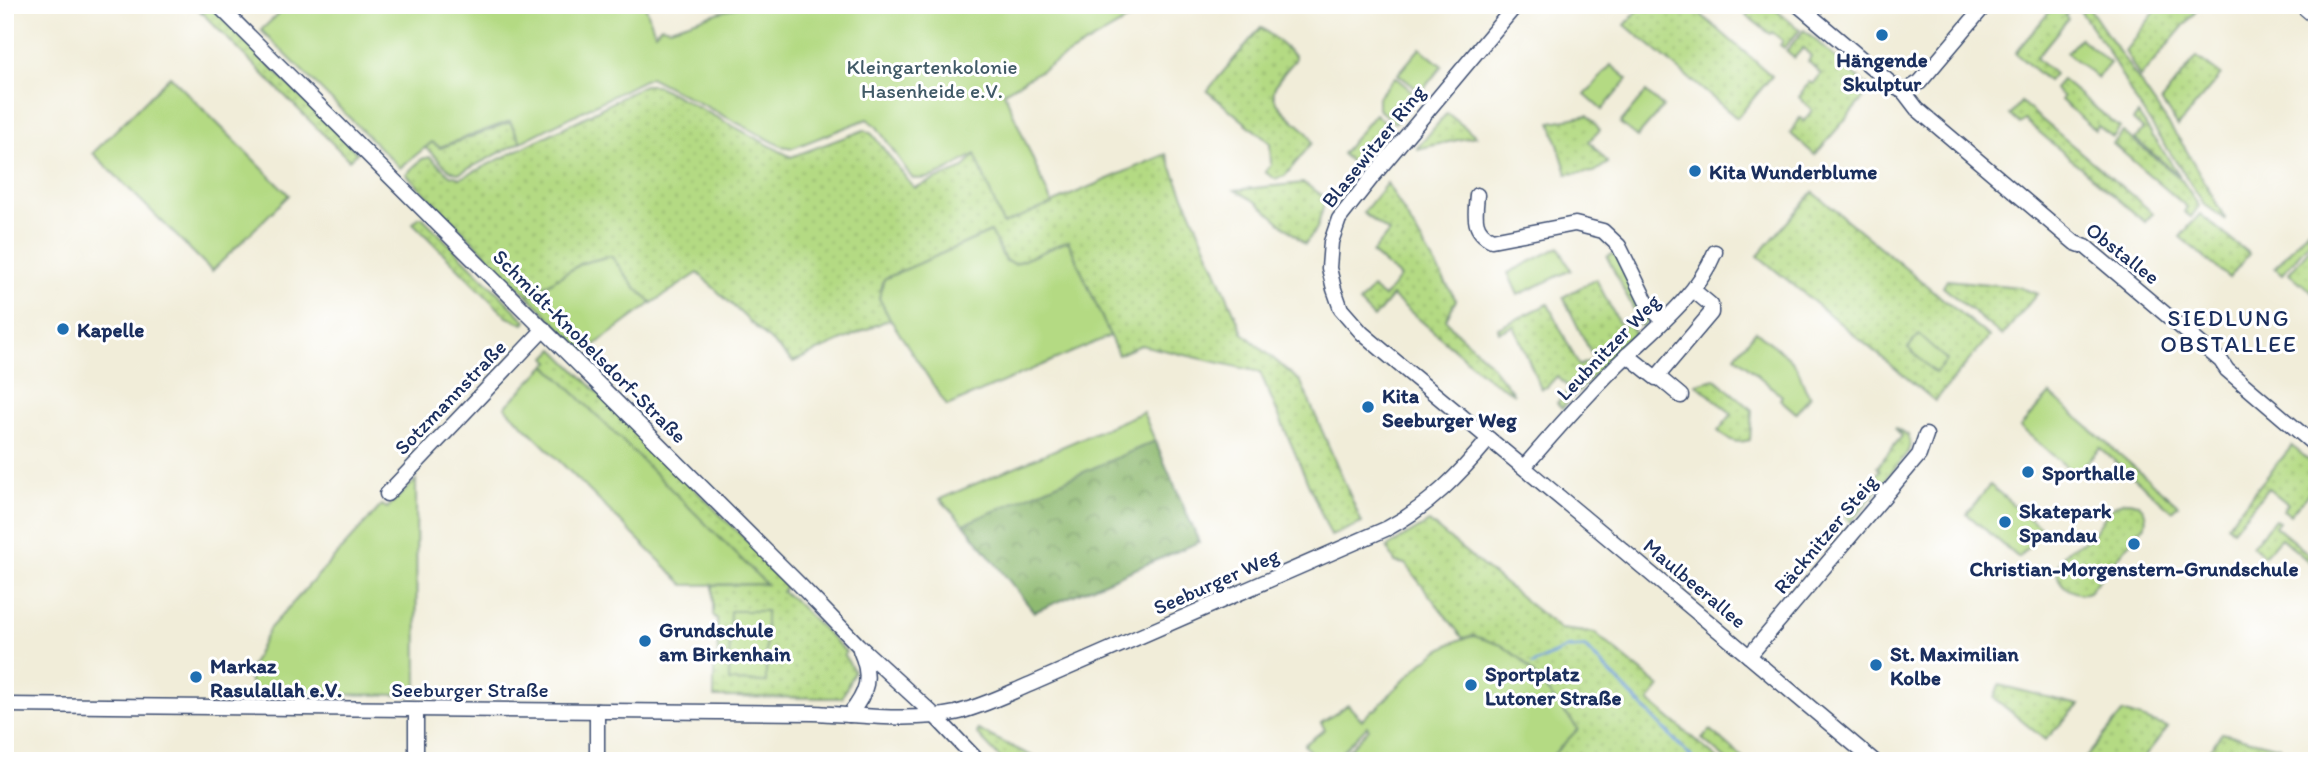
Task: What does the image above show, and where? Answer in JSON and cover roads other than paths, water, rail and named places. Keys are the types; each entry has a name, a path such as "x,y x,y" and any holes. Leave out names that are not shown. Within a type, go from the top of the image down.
{"main road":[{"path":"2304,5 2317,16"}],"street":[{"name":"Schmidt-Knobelsdorf-Straße","path":"218,5 858,645 934,715 978,761"},
{"name":"Blasewitzer Ring","path":"1489,439 1350,321 1341,309 1334,289 1329,268 1330,251 1334,229 1344,211 1516,5"},
{"path":"1798,5 1904,92 1920,82 1985,5"},
{"name":"Obstallee","path":"1904,92 1927,118 2075,243 2086,247 2221,361 2227,370 2317,447"},
{"path":"1477,195 1476,225 1482,236 1492,240 1575,224 1604,230 1619,246 1648,305 1662,320"},
{"name":"Leubnitzer Weg","path":"1524,467 1627,355 1693,290 1709,268 1715,251"},
{"path":"1657,376 1712,313 1711,304 1693,290"},
{"name":"Sotzmannstraße","path":"387,494 544,329"},
{"path":"1627,355 1681,396"},
{"name":"Räcknitzer Steig","path":"1749,656 1919,455 1926,435"},
{"name":"Maulbeerallee","path":"1489,439 1874,761"},
{"name":"Seeburger Weg","path":"934,715 972,709 1374,535 1415,513 1436,496 1489,439"},
{"path":"849,715 864,693 867,678 867,666 858,645"},
{"name":"Seeburger Straße","path":"5,705 597,711 873,717 934,715"},
{"path":"416,710 416,761"},
{"path":"597,711 597,761"}],"waterway":[{"path":"1533,664 1567,648 1585,647 1695,761"}],"place":[{"name":"Hängende Skulptur","path":"1882,35"},
{"name":"Kita Wunderblume","path":"1695,171"},
{"name":"Kapelle","path":"63,329"},
{"name":"Kita Seeburger Weg","path":"1368,407"},
{"name":"Sporthalle","path":"2028,472"},
{"name":"Skatepark Spandau","path":"2005,522"},
{"name":"Christian-Morgenstern-Grundschule","path":"2134,544"},
{"name":"Grundschule am Birkenhain","path":"645,641"},
{"name":"St. Maximilian Kolbe","path":"1876,665"},
{"name":"Markaz Rasulallah e.V.","path":"196,677"},
{"name":"Sportplatz Lutoner Straße","path":"1471,685"}],"district":[{"name":"SIEDLUNG OBSTALLEE","path":"2229,331"}],"park label":[{"name":"Kleingartenkolonie Hasenheide e.V.","path":"932,78"}]}
